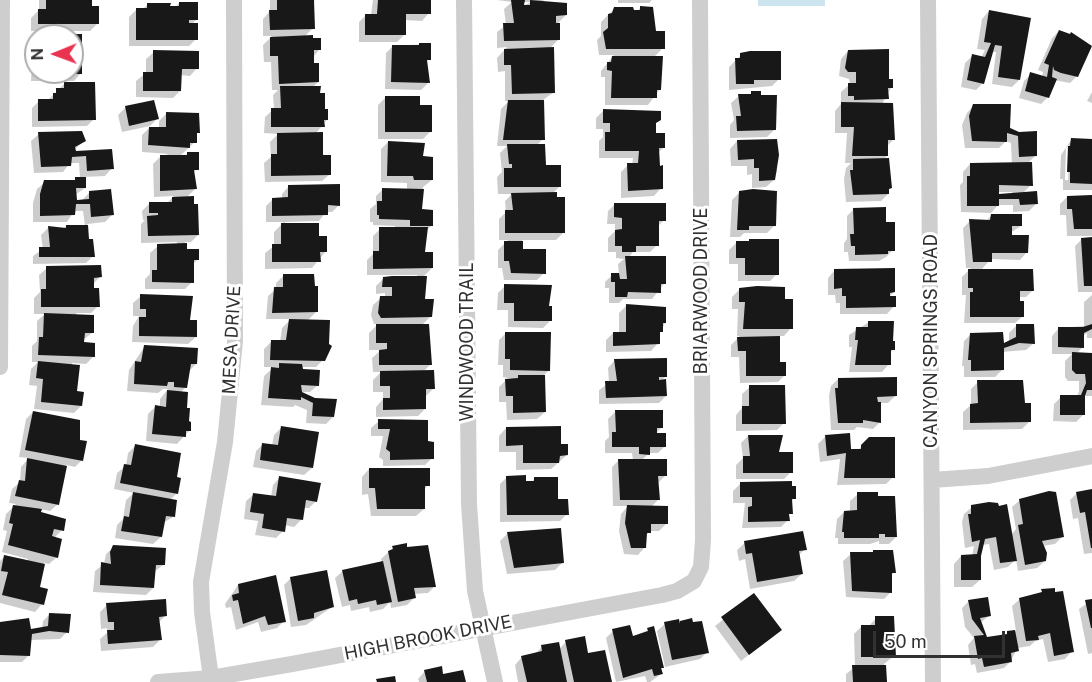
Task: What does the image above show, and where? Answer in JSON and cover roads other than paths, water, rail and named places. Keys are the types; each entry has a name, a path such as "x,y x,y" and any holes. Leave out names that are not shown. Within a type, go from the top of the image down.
{"street":[{"path":"0,367 2,0"},
{"name":"MESA DRIVE","path":"211,678 202,612 201,582 225,442 235,341 234,0"},
{"name":"WINDWOOD TRAIL","path":"464,0 469,504 476,591 495,682"},
{"name":"BRIARWOOD DRIVE","path":"694,581 701,567 703,540 700,0"},
{"name":"CANYON SPRINGS ROAD","path":"928,0 933,682"},
{"path":"932,480 988,476 1092,456"},
{"name":"HIGH BROOK DRIVE","path":"158,682 211,678 662,595 677,591 694,581"}],"water":[{"path":"758,0 825,0 825,6 758,6"}]}
